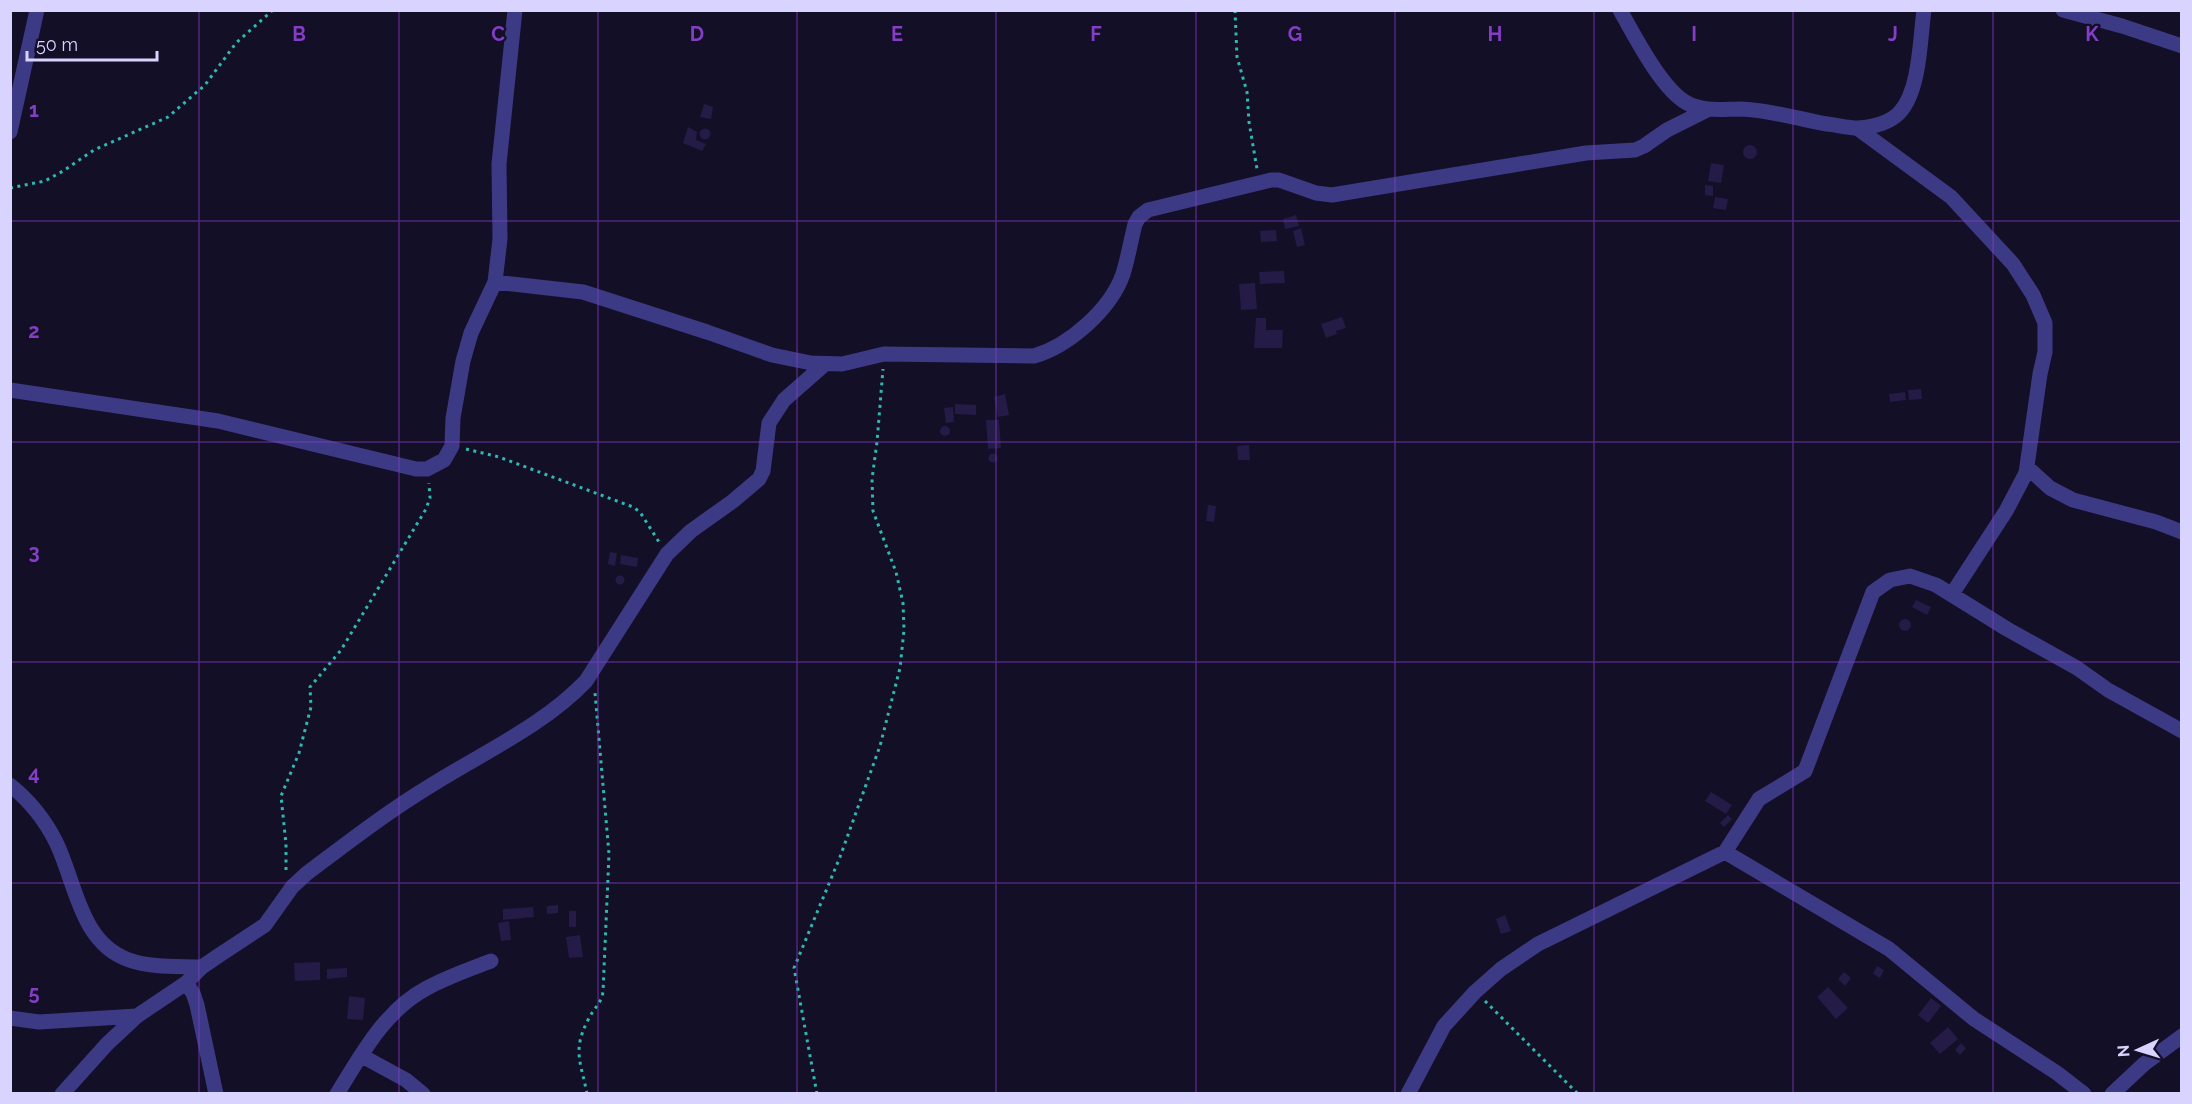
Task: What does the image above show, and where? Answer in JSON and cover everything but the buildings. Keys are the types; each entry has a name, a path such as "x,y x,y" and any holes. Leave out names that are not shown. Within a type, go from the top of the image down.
{"street":[{"path":"10,132 37,10"},
{"path":"10,390 218,421 405,467 427,468 444,460 452,446 453,418 463,361 471,333 495,282 500,239 499,164 514,10"},
{"path":"1620,10 1638,44 1666,84 1685,102 1707,110 1743,109 1857,128 1879,124 1894,118 1908,101 1913,87 1924,10"},
{"path":"2063,10 2122,26 2181,46"},
{"path":"495,282 583,292 667,318 772,355 825,364 842,364 884,354 1034,356 1062,343 1101,313 1122,275 1135,224 1148,210 1259,182 1279,180 1302,189 1332,195 1587,153 1635,150 1667,130 1707,110"},
{"path":"1857,128 1951,197 2013,264 2033,295 2045,324 2045,352 2027,467 2006,511 1952,594"},
{"path":"62,1094 107,1044 137,1016 186,983 202,967 265,925 283,899 306,874 428,786 499,745 570,698 586,681 667,554 691,531 759,479 763,471 769,423 784,400 825,364"},
{"path":"2027,467 2050,488 2073,500 2156,522 2181,532"},
{"path":"1408,1094 1444,1026 1475,992 1501,969 1538,944 1725,852 1760,799 1805,771 1873,592 1890,580 1910,576 1936,585 2108,690 2181,731"},
{"path":"10,785 32,804 44,820 57,843 85,916 102,944 122,957 146,964 202,967"},
{"path":"1725,852 1889,950 1974,1019 2057,1073 2084,1094"},
{"path":"338,1094 383,1024 412,997 428,987 491,961"},
{"path":"186,983 197,1005 216,1094"},
{"path":"10,1018 39,1022 137,1016"},
{"path":"2112,1094 2144,1064 2181,1036"},
{"path":"362,1056 406,1080 423,1094"}],"path":[{"path":"10,188 45,181 94,150 168,117 205,85 236,43 273,10"},
{"path":"1235,10 1237,57 1247,92 1248,122 1259,182"},
{"path":"818,1094 794,968 823,902 880,746 900,668 904,630 903,603 896,572 873,511 872,479 878,442 884,354"},
{"path":"452,446 499,457 633,507 640,512 667,554"},
{"path":"283,899 286,865 281,796 299,753 310,707 310,687 341,650 426,509 430,491 427,468"},
{"path":"587,1094 578,1054 578,1039 589,1017 602,1000 609,854 593,670"},
{"path":"1475,992 1578,1094"}]}
